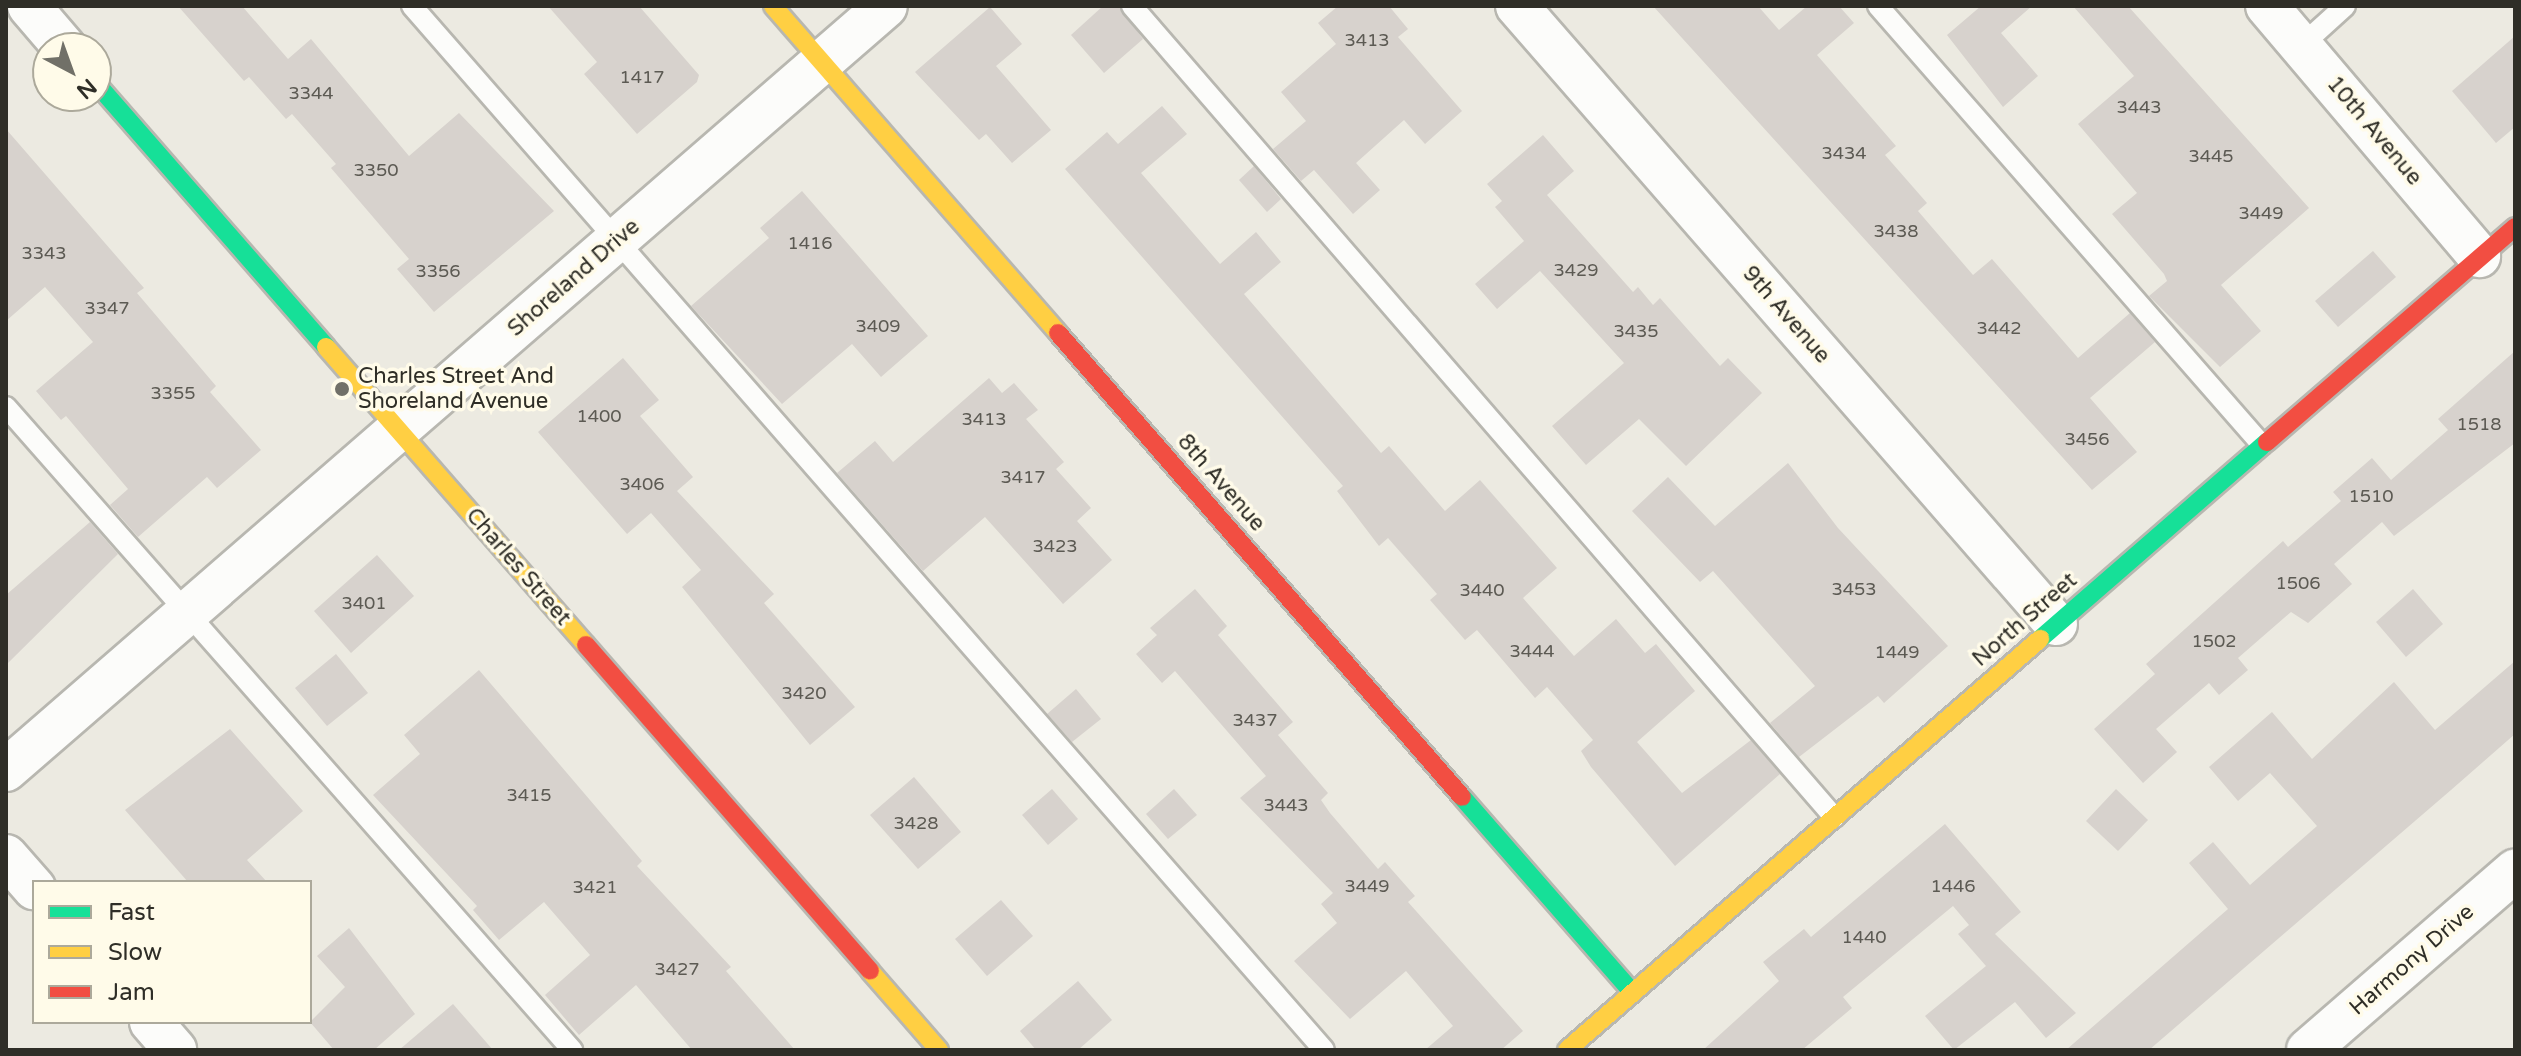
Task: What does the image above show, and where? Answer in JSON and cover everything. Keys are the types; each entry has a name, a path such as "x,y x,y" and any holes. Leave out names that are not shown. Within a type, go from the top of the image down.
{"street":[{"path":"29,6 51,32"},
{"name":"8th Avenue","path":"773,6 1632,992"},
{"name":"Shoreland Drive","path":"6,770 886,6"},
{"name":"9th Avenue","path":"1517,6 2056,624"},
{"name":"10th Avenue","path":"2267,6 2479,256"},
{"name":"Charles Street","path":"112,101 939,1050"},
{"name":"North Street","path":"1567,1050 2515,227"},
{"path":"6,856 32,886"},
{"name":"Harmony Drive","path":"2308,1050 2515,871"},
{"path":"153,1024 175,1050"}],"lane":[{"path":"412,6 1324,1050"},
{"path":"1132,6 1834,817"},
{"path":"1878,6 2262,445"},
{"path":"2302,45 2345,6"},
{"path":"6,407 572,1050"}],"building":[{"path":"178,6 242,6 288,59 311,39 409,156 459,113 554,211 434,312 397,269 409,259 331,168 336,164 292,114 286,119 249,77 244,81"},
{"path":"548,6 639,6 699,75 697,82 637,134 584,74 597,62"},
{"path":"1103,6 1119,6 1143,39 1104,73 1071,35"},
{"path":"1338,6 1389,6 1408,29 1398,37 1462,111 1425,144 1404,120 1356,163 1380,190 1353,214 1314,170 1301,181 1273,149 1306,121 1281,92 1336,44 1318,23"},
{"path":"1653,6 1758,6 1779,30 1807,6 1839,6 1854,23 1817,55 1896,146 1885,155 1927,203 1918,211 1973,275 1992,259 2078,358 2130,313 2155,342 2090,398 2137,452 2092,490"},
{"path":"1981,6 2032,6 2001,33 2038,76 2003,107 1947,35"},
{"path":"2073,6 2128,6 2309,208 2221,285 2261,331 2220,367 2149,296 2167,281 2164,274 2112,214 2137,193 2078,124 2134,76"},
{"path":"990,7 1022,44 996,66 1051,130 1012,163 986,134 979,140 915,72"},
{"path":"2515,36 2515,127 2496,143 2452,91"},
{"path":"1162,106 1187,134 1141,173 1220,264 1256,232 1281,262 1244,294 1381,453 1389,446 1445,511 1480,480 1557,568 1523,598 1574,656 1616,619 1645,653 1656,644 1695,691 1637,742 1682,793 1751,740 1780,774 1675,866 1591,767 1581,751 1593,740 1547,687 1535,698 1477,630 1465,640 1430,600 1437,594 1388,538 1379,546 1337,491 1343,486 1065,169 1107,132 1118,144"},
{"path":"6,129 144,288 137,293 216,386 210,392 261,450 217,488 207,477 138,537 110,505 128,489 66,416 61,420 36,391 93,342 45,287 6,321"},
{"path":"1543,135 1574,171 1547,195 1633,292 1638,287 1653,305 1660,298 1720,366 1728,358 1762,393 1686,466 1639,419 1586,465 1552,426 1624,363 1540,271 1497,309 1475,284 1524,241 1495,207 1502,201 1487,184"},
{"path":"1254,166 1281,199 1267,212 1239,180"},
{"path":"802,191 928,336 881,377 852,344 782,404 691,306 769,238 760,228"},
{"path":"2373,251 2396,277 2338,327 2315,301"},
{"path":"2515,351 2515,443 2394,536 2382,522 2334,564 2352,584 2308,623 2291,612 2238,658 2248,670 2219,695 2209,683 2156,729 2177,752 2143,783 2094,729 2155,674 2146,664 2283,541 2288,547 2341,501 2333,492 2372,458 2391,480 2448,430 2438,419"},
{"path":"623,358 659,400 640,416 693,477 677,491 774,594 764,603 855,707 810,745 682,587 701,570 651,513 627,534 538,432"},
{"path":"989,378 1002,393 1014,383 1038,410 1026,419 1064,462 1056,469 1091,508 1077,521 1112,560 1063,604 985,517 923,571 837,473 875,441 893,462"},
{"path":"1788,463 1838,528 1948,646 1884,703 1878,696 1799,757 1770,723 1815,686 1713,571 1700,582 1632,511 1668,477 1715,526"},
{"path":"90,522 118,554 6,665 6,595"},
{"path":"377,555 414,596 351,653 314,611"},
{"path":"1195,589 1227,626 1218,635 1293,722 1278,735 1328,793 1321,800 1330,813 1378,869 1385,862 1415,896 1408,902 1523,1031 1501,1050 1425,1050 1453,1026 1406,971 1350,1019 1294,961 1337,923 1321,904 1333,893 1240,798 1266,776 1175,671 1162,683 1136,654 1157,635 1150,628"},
{"path":"2413,589 2443,624 2406,657 2376,622"},
{"path":"336,654 368,693 327,726 295,688"},
{"path":"2515,661 2515,734 2451,790 2149,1050 2066,1050 2228,909 2189,863 2213,842 2250,885 2317,826 2270,773 2238,801 2209,767 2272,712 2312,759 2394,682 2435,730"},
{"path":"479,670 642,861 637,866 731,967 726,971 795,1050 692,1050 636,985 579,1035 545,995 590,955 544,902 499,940 473,910 477,906 373,795 420,754 404,735"},
{"path":"1076,689 1101,719 1072,742 1047,714"},
{"path":"230,729 303,811 247,860 265,880 186,880 125,810"},
{"path":"914,777 961,832 918,869 870,815"},
{"path":"1052,789 1078,819 1048,845 1022,815"},
{"path":"1174,789 1197,815 1168,839 1146,814"},
{"path":"2116,789 2148,820 2118,851 2086,821"},
{"path":"1945,824 2021,912 1995,934 2076,1013 2046,1038 2015,1002 1954,1050 1925,1016 1986,966 1958,934 1969,925 1953,906 1843,997 1852,1008 1802,1050 1703,1050 1779,981 1763,962 1804,929 1811,937"},
{"path":"1001,900 1033,936 987,976 955,939"},
{"path":"349,928 415,1014 374,1050 334,1050 312,1024 312,1020 345,987 317,956"},
{"path":"1078,981 1112,1020 1078,1050 1036,1050 1020,1031"},
{"path":"453,1004 493,1050 399,1050"}],"traffic: fast":[{"path":"112,101 326,347"},
{"path":"2040,639 2267,442"},
{"path":"1462,797 1632,992"}],"traffic: slow":[{"path":"773,6 1058,333"},
{"path":"326,347 586,645"},
{"path":"1567,1050 2040,639"},
{"path":"870,971 939,1050"}],"traffic: jam":[{"path":"2267,442 2515,227"},
{"path":"1058,333 1462,797"},
{"path":"586,645 870,971"}],"place":[{"name":"Charles Street And Shoreland Avenue","path":"342,389"}]}
